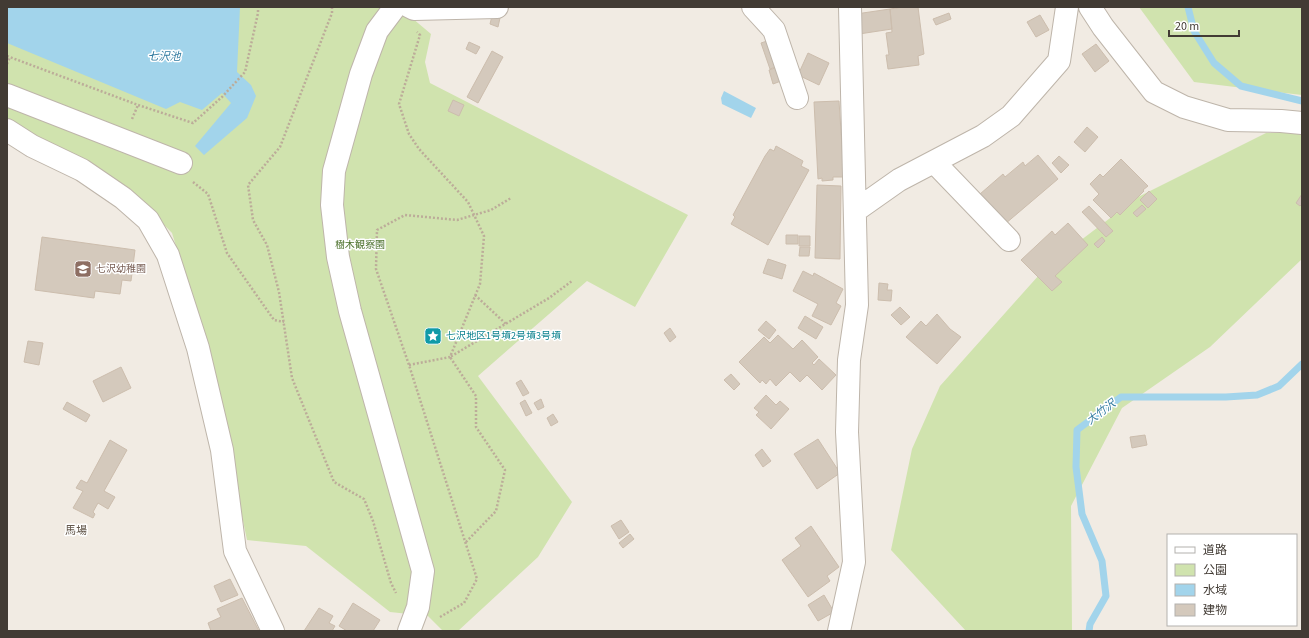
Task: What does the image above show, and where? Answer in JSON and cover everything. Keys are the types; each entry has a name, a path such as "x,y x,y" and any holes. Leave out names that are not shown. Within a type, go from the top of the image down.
{"street":[{"path":"412,624 418,607 424,570 350,311 338,257 332,206 334,171 361,74 377,30 400,8 498,7"},
{"path":"753,7 774,30 797,98"},
{"path":"839,631 854,562 847,432 849,360 857,304 850,7"},
{"path":"855,211 899,180 983,136 1011,116 1059,61 1067,7"},
{"path":"1090,7 1103,27 1154,92 1184,107 1228,120 1281,121 1302,124"},
{"path":"7,95 181,163"},
{"path":"7,130 32,146 82,170 123,198 148,220 168,255 198,348 222,450 235,551 273,631"},
{"path":"934,162 1009,240"}],"path":[{"path":"7,64 9,56 138,105 193,123 222,97 245,72 258,7"},
{"path":"332,7 332,14 280,147 248,185 253,220 267,244 279,292 292,378 334,482 364,499 373,521 391,583 412,624 439,617 464,603 477,579 409,365 376,269 377,230 405,215 457,220 475,216 491,210 511,198"},
{"path":"400,8 420,35 399,104 409,134 419,149 468,202 484,236 480,284 450,356"},
{"path":"181,163 193,182 208,194 227,254 274,320 284,322"},
{"path":"409,365 450,356 549,298 572,281"},
{"path":"475,295 506,324"},
{"path":"450,356 476,396 476,427 505,470 496,511 465,543"}],"green space":[{"name":"樹木観察園","path":"7,7 399,7 431,34 425,62 430,83 688,215 635,307 587,281 478,376 572,502 538,557 458,631 443,631 428,616 390,612 306,546 247,540 205,340 172,233 126,186 7,120"},
{"path":"1139,7 1302,7 1302,95 1194,82"},
{"path":"1266,133 1302,133 1302,259 1210,347 1122,408 1071,506 1072,631 966,631 891,550 912,449 940,386 1048,265 1138,197"}],"water":[{"name":"七沢池","path":"7,7 240,7 237,72 251,85 256,96 247,118 204,155 195,146 231,103 222,93 202,110 180,102 166,109 7,43"},
{"path":"724,91 756,108 751,118 722,104 721,98"}],"building":[{"path":"918,7 924,54 918,56 919,65 888,69 886,55 889,55 886,33 892,32 890,9"},
{"path":"890,9 892,29 859,34 856,14"},
{"path":"949,13 951,19 936,25 933,19"},
{"path":"1040,15 1049,30 1036,37 1027,22"},
{"path":"492,16 500,18 498,27 490,24"},
{"path":"770,40 778,66 770,69 761,43"},
{"path":"469,42 480,47 476,54 466,49"},
{"path":"1096,44 1109,61 1095,72 1082,54"},
{"path":"492,51 503,57 478,103 467,97"},
{"path":"808,53 829,63 819,85 798,75"},
{"path":"778,67 781,81 773,84 769,70"},
{"path":"453,100 464,105 459,116 448,111"},
{"path":"839,101 844,177 833,177 833,180 822,181 822,178 818,179 814,102"},
{"path":"1087,127 1098,137 1085,152 1074,142"},
{"path":"776,146 803,161 801,166 809,170 768,245 731,224 735,217 733,215 765,156 770,149 774,151"},
{"path":"1038,155 1058,179 1005,224 980,194 1003,174 1005,177 1023,162 1025,166"},
{"path":"1059,156 1069,165 1061,173 1052,163"},
{"path":"1121,159 1148,186 1120,215 1117,212 1111,218 1093,200 1099,194 1090,184 1100,174 1103,177"},
{"path":"817,185 841,186 840,259 815,258"},
{"path":"1149,191 1157,199 1148,208 1140,200"},
{"path":"1302,194 1302,204 1300,206 1296,203"},
{"path":"1142,205 1146,209 1137,217 1133,213"},
{"path":"1089,206 1113,231 1106,237 1082,212"},
{"path":"1068,223 1088,245 1055,276 1062,282 1052,291 1021,260 1052,231 1055,235"},
{"path":"786,235 798,235 798,244 786,244"},
{"path":"799,236 810,236 810,246 799,246"},
{"name":"七沢幼稚園","path":"42,237 135,250 131,281 122,280 120,294 95,291 94,298 35,290"},
{"path":"1102,237 1105,241 1098,248 1094,244"},
{"path":"800,247 810,247 809,256 799,256"},
{"path":"768,259 786,265 782,279 763,273"},
{"path":"803,271 813,276 814,273 843,289 836,303 841,306 831,325 812,316 818,304 793,291"},
{"path":"879,283 888,284 887,290 892,290 891,301 878,300"},
{"path":"900,307 910,317 901,325 891,315"},
{"path":"937,314 950,329 961,337 937,364 906,337 921,321 926,326"},
{"path":"805,316 823,327 816,339 798,328"},
{"path":"766,321 776,330 769,339 758,330"},
{"path":"670,328 676,337 670,342 664,333"},
{"path":"778,335 793,349 802,340 818,357 812,363 814,365 819,359 836,375 822,390 807,375 800,382 790,372 776,386 770,379 766,384 762,380 760,383 739,362 764,337 770,343"},
{"path":"28,341 43,343 39,365 24,362"},
{"path":"121,367 131,388 103,402 93,381"},
{"path":"731,374 740,384 734,390 724,380"},
{"path":"521,380 529,393 523,396 516,383"},
{"path":"766,395 776,405 780,401 789,409 771,429 756,415 759,412 754,408"},
{"path":"541,399 544,407 538,410 534,403"},
{"path":"525,400 532,413 526,416 520,403"},
{"path":"67,402 90,415 86,422 63,409"},
{"path":"553,414 558,422 551,426 547,418"},
{"path":"1145,435 1147,445 1132,448 1130,437"},
{"path":"818,439 840,473 817,489 794,454"},
{"path":"110,440 127,450 104,491 115,497 108,509 98,503 93,512 95,514 93,518 73,508 83,491 76,488 81,480 87,483"},
{"path":"762,449 771,461 763,467 755,455"},
{"path":"621,520 629,532 619,539 611,526"},
{"path":"811,526 839,567 827,576 830,581 808,597 782,560 801,546 795,538"},
{"path":"630,534 634,539 623,548 619,543"},
{"path":"230,579 238,595 221,602 214,586"},
{"path":"824,595 834,612 818,621 808,605"},
{"path":"242,598 259,631 211,631 208,623 221,617 217,609"},
{"path":"353,603 380,620 373,631 347,631 339,626"},
{"path":"319,608 333,616 329,623 335,626 332,631 304,631"}],"waterway":[{"path":"1188,7 1194,31 1214,63 1241,86 1302,101"},
{"name":"大竹沢","path":"1089,631 1090,624 1106,596 1102,561 1082,514 1076,467 1077,430 1121,397 1226,397 1257,395 1279,386 1302,364"}],"place":[{"name":"七沢幼稚園","path":"83,269"},
{"name":"七沢地区1号墳2号墳3号墳","path":"433,336"}],"district":[{"name":"馬場","path":"76,530"}]}
